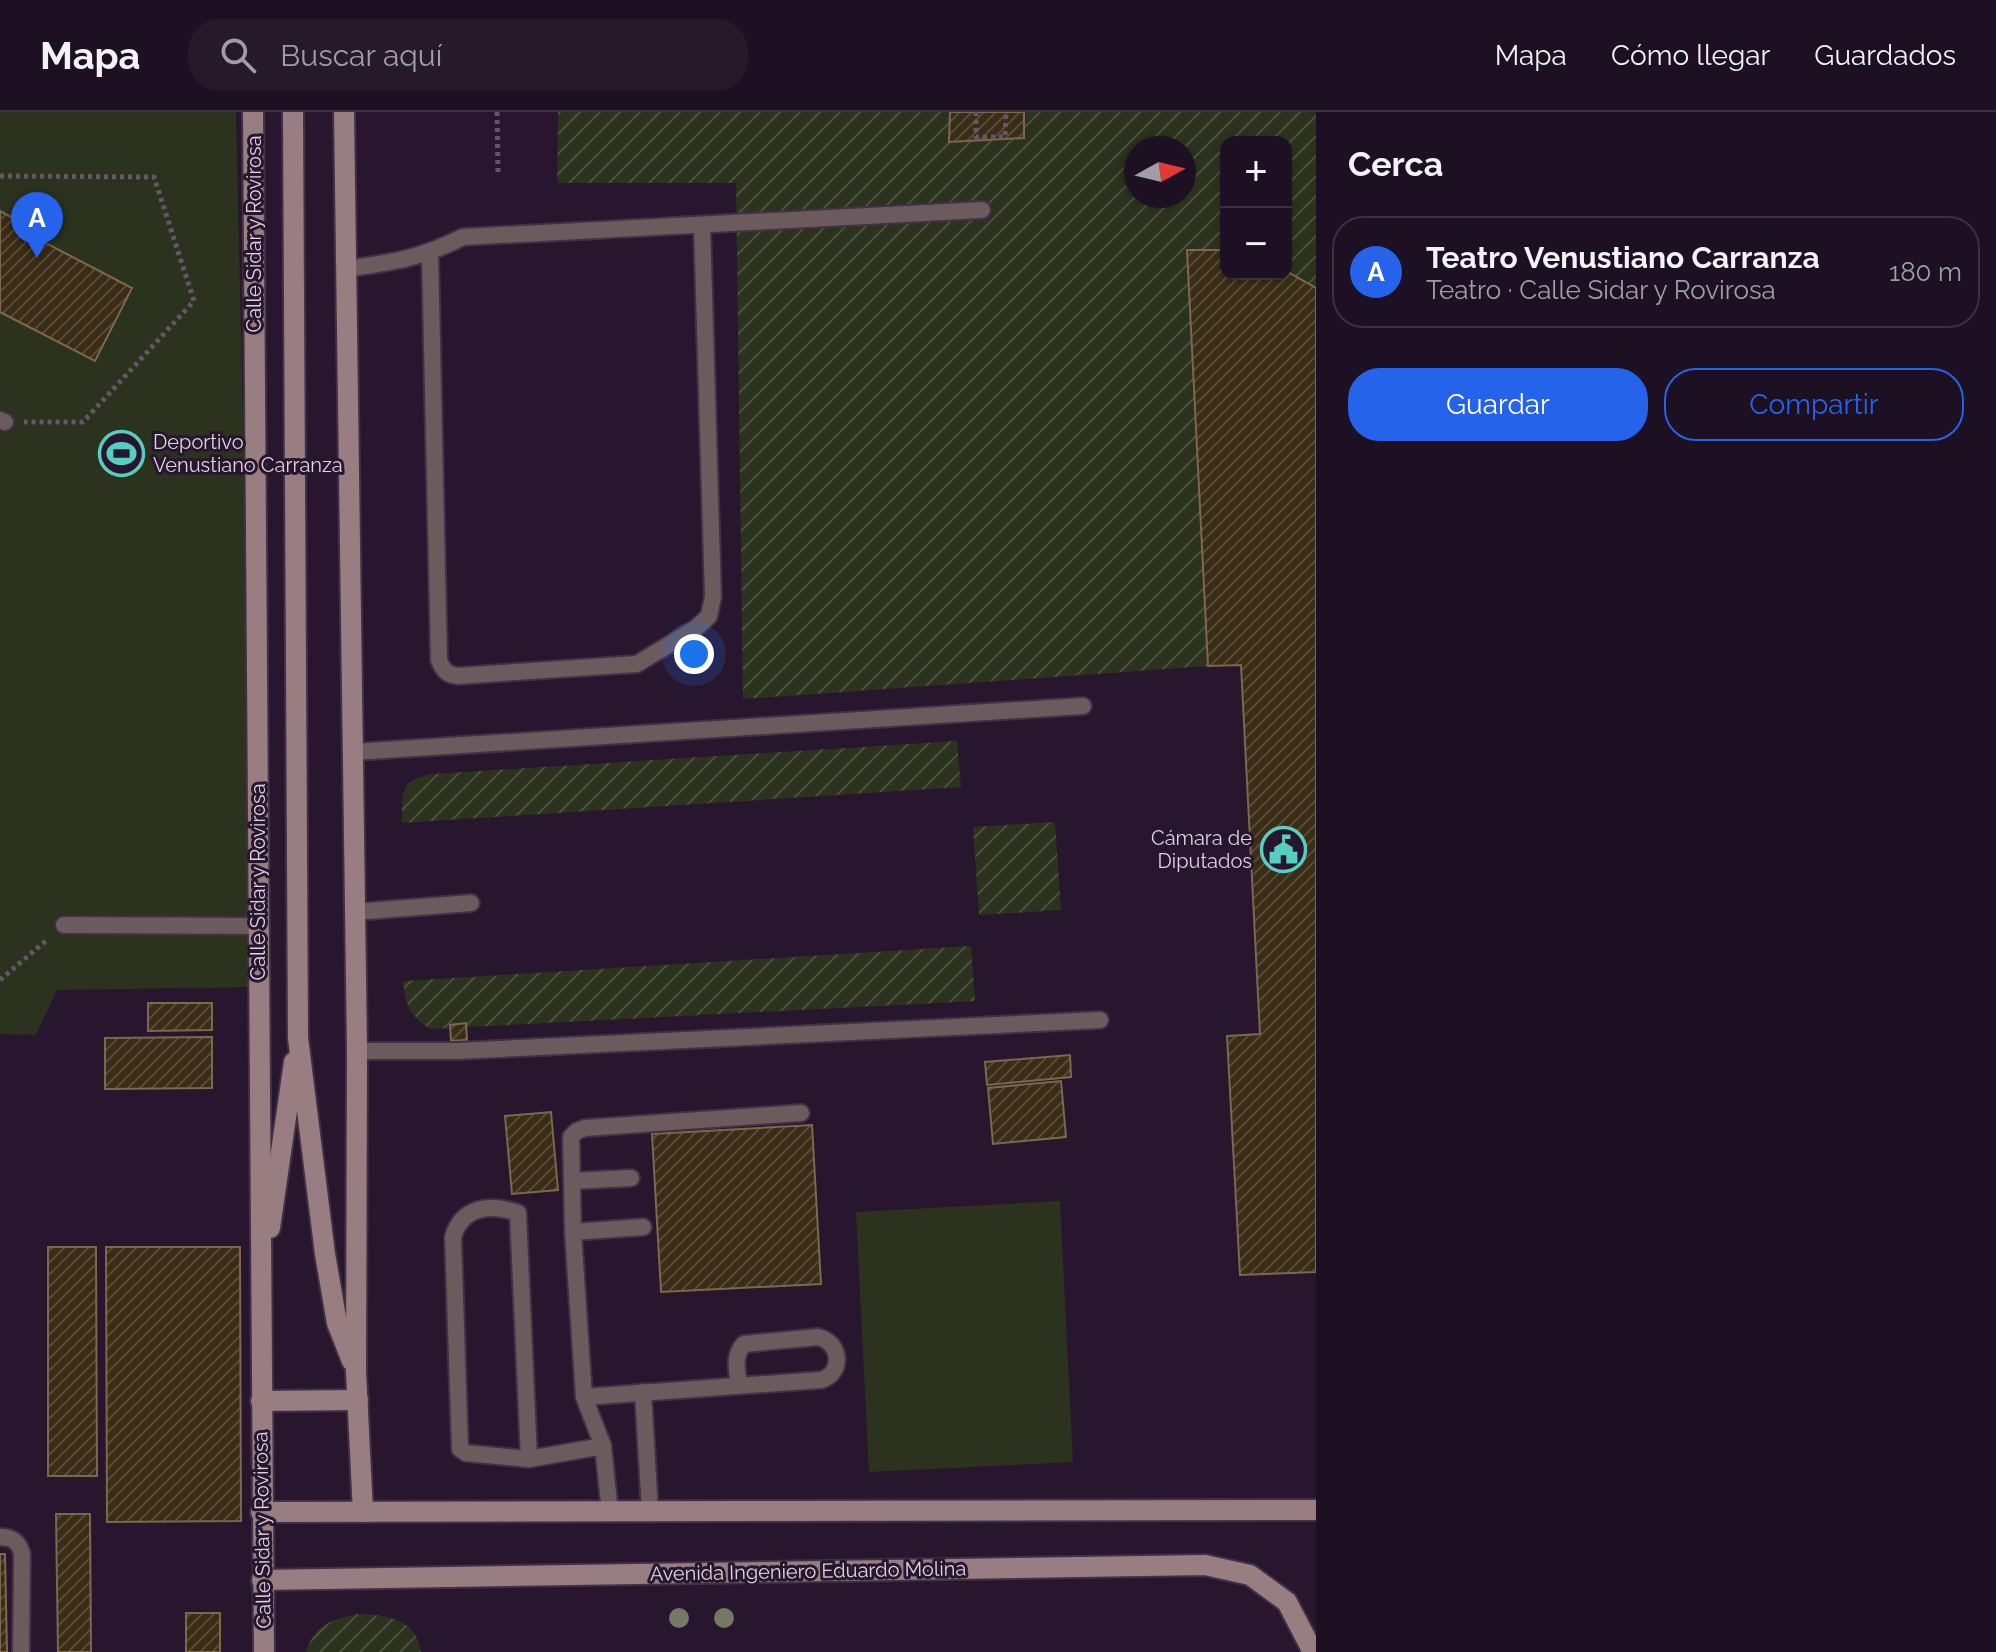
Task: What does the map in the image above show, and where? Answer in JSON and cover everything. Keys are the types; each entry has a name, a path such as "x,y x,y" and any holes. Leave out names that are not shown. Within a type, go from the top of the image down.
{"street":[{"name":"Calle Sidar y Rovirosa","path":"253,112 264,1652"},
{"name":"Calle Sidar y Rovirosa","path":"293,112 298,1038"},
{"path":"344,112 357,1051 356,1372 363,1512"},
{"path":"260,1292 298,1038"},
{"path":"298,1038 337,1323 356,1372"},
{"path":"261,1401 358,1400"},
{"path":"261,1512 1316,1510"},
{"name":"Avenida Ingeniero Eduardo Molina","path":"262,1580 1205,1565 1250,1575 1287,1602 1313,1652"}],"lane":[{"path":"346,269 430,254 463,237 982,210"},
{"path":"430,254 439,660 442,668 449,674 477,674 637,664 696,628 709,616 713,597 702,226"},
{"path":"353,752 1083,706"},
{"path":"355,912 471,903"},
{"path":"64,925 258,926"},
{"path":"357,1051 473,1050 1100,1020"},
{"path":"610,1512 603,1446 584,1397 573,1232 571,1137 585,1128 801,1113"},
{"path":"572,1181 631,1178"},
{"path":"529,1459 518,1213 506,1209 470,1211 457,1221 453,1237 460,1449 466,1453 529,1459 603,1446"},
{"path":"573,1232 643,1227"},
{"path":"584,1397 643,1392 739,1385 829,1378 835,1372 834,1345 818,1337 744,1344 738,1350 736,1360 739,1385"},
{"path":"643,1392 650,1511"},
{"path":"0,1537 14,1539 20,1545 22,1554 21,1652"}],"path":[{"path":"497,112 498,173"},
{"path":"976,112 976,137 1005,137 1006,112"},
{"path":"0,176 154,177 194,301 83,422 2,421"},
{"path":"0,980 64,925"}],"green space":[{"name":"Deportivo Venustiano Carranza","path":"0,112 236,112 256,987 57,990 36,1035 0,1034"},
{"path":"558,112 950,112 950,142 1024,138 1024,112 1316,112 1316,288 1292,274 1292,136 1220,136 1220,250 1187,251 1208,666 743,699 736,183 557,183"},
{"path":"957,741 961,787 402,823 404,790 413,781 431,774"},
{"path":"1055,822 1061,910 979,915 973,827"},
{"path":"971,946 975,1001 430,1029 410,1009 403,981"},
{"path":"1060,1201 1073,1462 869,1472 856,1212"},
{"path":"358,1614 389,1617 407,1625 418,1641 421,1652 306,1652 319,1629 340,1618"}],"building":[{"path":"950,112 1024,112 1024,138 949,142"},
{"path":"0,211 20,222 17,228 132,288 95,361 0,312"},
{"name":"Cámara de Diputados","path":"1187,250 1220,250 1220,280 1292,280 1292,274 1316,288 1316,1272 1240,1275 1227,1036 1260,1034 1241,665 1208,666"},
{"path":"148,1003 212,1003 212,1030 148,1031"},
{"path":"466,1023 467,1040 451,1041 450,1025"},
{"path":"212,1037 212,1088 105,1089 105,1038"},
{"path":"1070,1055 1071,1077 987,1085 985,1062"},
{"path":"1061,1081 1066,1137 993,1144 988,1088"},
{"path":"551,1112 558,1190 512,1194 505,1116"},
{"path":"812,1125 821,1284 661,1292 652,1134"},
{"path":"48,1247 96,1247 97,1476 48,1476"},
{"path":"106,1247 240,1247 241,1521 107,1522"},
{"path":"56,1514 90,1514 91,1652 58,1652"},
{"path":"0,1554 5,1554 7,1652 0,1652"},
{"path":"186,1613 220,1613 220,1652 186,1652"}],"place":[{"name":"Teatro Venustiano Carranza","path":"37,258"},
{"name":"Deportivo Venustiano Carranza","path":"122,453"},
{"name":"Cámara de Diputados","path":"1283,850"}]}
